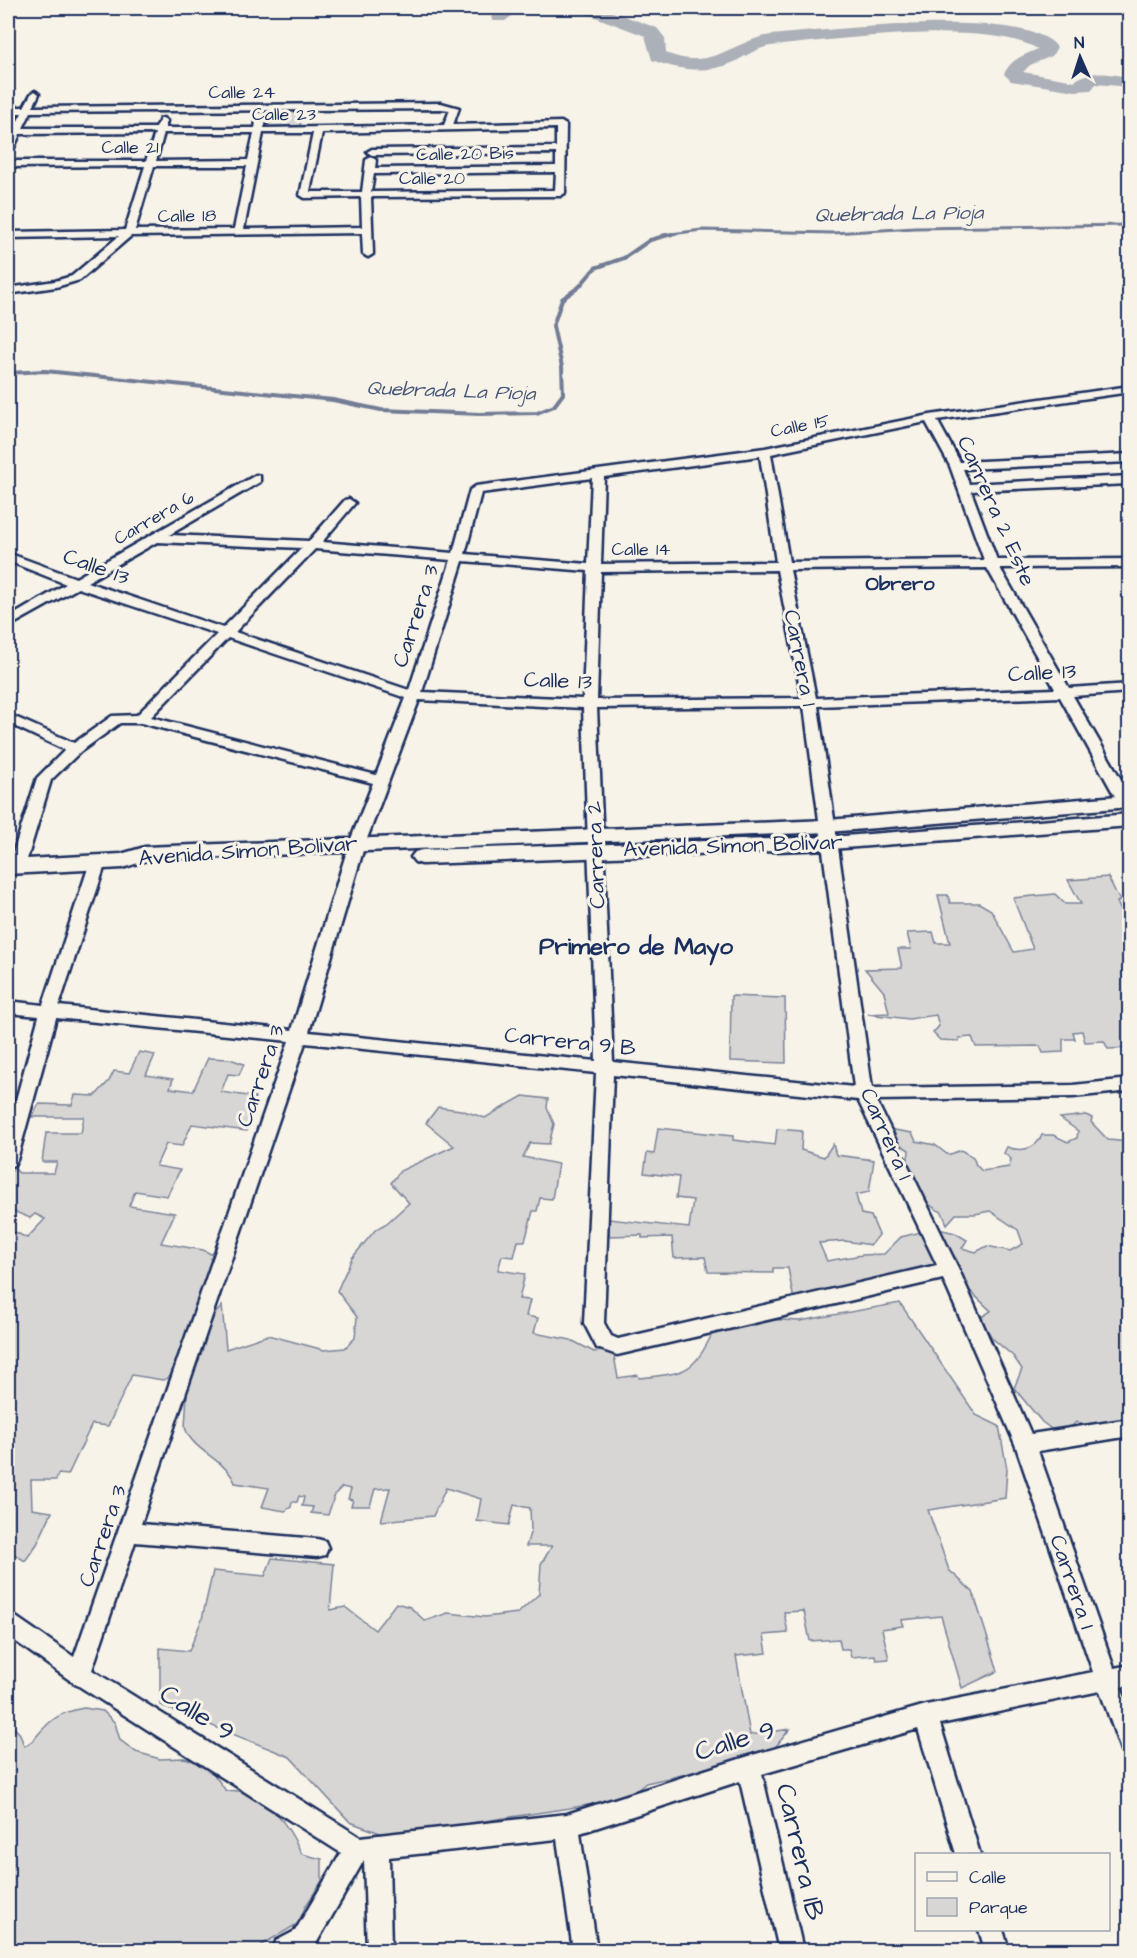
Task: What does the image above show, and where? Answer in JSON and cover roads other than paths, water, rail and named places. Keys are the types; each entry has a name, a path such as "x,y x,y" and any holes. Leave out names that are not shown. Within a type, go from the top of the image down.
{"main road":[{"name":"Avenida Simon Bolivar","path":"12,867 123,861 143,869 355,851 830,834 1128,808"}],"street":[{"path":"8,150 12,131 29,110 35,94"},
{"name":"Calle 24","path":"8,110 441,106 455,108 455,114 447,128"},
{"path":"8,291 56,284 76,278 129,233 168,108"},
{"path":"238,232 263,108"},
{"name":"Calle 23","path":"12,131 375,130 561,125 560,150"},
{"name":"Calle 20","path":"318,130 305,195 560,193 560,169"},
{"path":"368,254 366,195 375,130"},
{"path":"372,152 560,150 560,169"},
{"path":"465,151 465,194"},
{"name":"Calle 21","path":"8,164 253,163"},
{"name":"Calle 20 Bis","path":"369,171 560,169"},
{"name":"Calle 18","path":"8,235 367,230"},
{"name":"Calle 15","path":"476,490 765,452 930,418 1130,389"},
{"name":"Carrera 2 Este","path":"930,418 956,466 992,565 1128,808"},
{"name":"Carrera 1","path":"765,452 783,567 810,702 864,1094 949,1270 1025,1444 1105,1680 1130,1745"},
{"path":"956,466 1130,458"},
{"name":"Carrera 2","path":"598,473 590,704 604,1068 594,1323 604,1342 617,1347 949,1270"},
{"name":"Carrera 6","path":"8,623 256,479"},
{"path":"964,488 1130,480"},
{"name":"Carrera 3","path":"79,1674 299,1036 355,851 380,780 414,696 458,557 476,490"},
{"path":"141,719 349,503"},
{"name":"Calle 14","path":"154,538 312,544 593,568 1128,566"},
{"name":"Calle 13","path":"8,557 76,583 414,696 590,704 810,702 1063,693 1130,688"},
{"path":"8,718 75,749"},
{"path":"12,867 45,778 75,749 117,719 141,719 380,780"},
{"path":"8,1160 48,1011 98,862"},
{"name":"Carrera 9 B","path":"8,1007 864,1094 1073,1091 1130,1085"},
{"path":"1025,1444 1130,1426"},
{"path":"129,1532 316,1548"},
{"name":"Calle 9","path":"8,1624 79,1674 367,1848 567,1826 749,1767 926,1716 1130,1675"},
{"path":"926,1716 968,1853"},
{"name":"Carrera 1B","path":"749,1767 791,1950"},
{"path":"567,1826 585,1950"},
{"path":"285,1950 304,1940 367,1848"},
{"path":"367,1848 379,1950"},
{"path":"992,1931 997,1950"}],"waterway":[{"path":"499,17 514,8"},
{"path":"578,8 593,10 651,32 656,38 658,56 680,63 714,63 762,42 887,31 967,30 1003,32 1031,38 1048,47 1046,52 1024,61 1014,71 1013,74 1017,77 1075,86 1085,86 1085,81 1095,78 1130,82"},
{"name":"Quebrada La Pioja","path":"663,235 702,230 833,233 915,228 1130,225"},
{"name":"Quebrada La Pioja","path":"8,373 45,371 333,400 381,410 480,414 537,413 554,406 563,394 562,367 553,326 562,299 579,287 595,268 624,258 650,240 672,234"}],"district":[{"name":"Obrero","path":"900,584"},
{"name":"Primero de Mayo","path":"636,947"}]}
